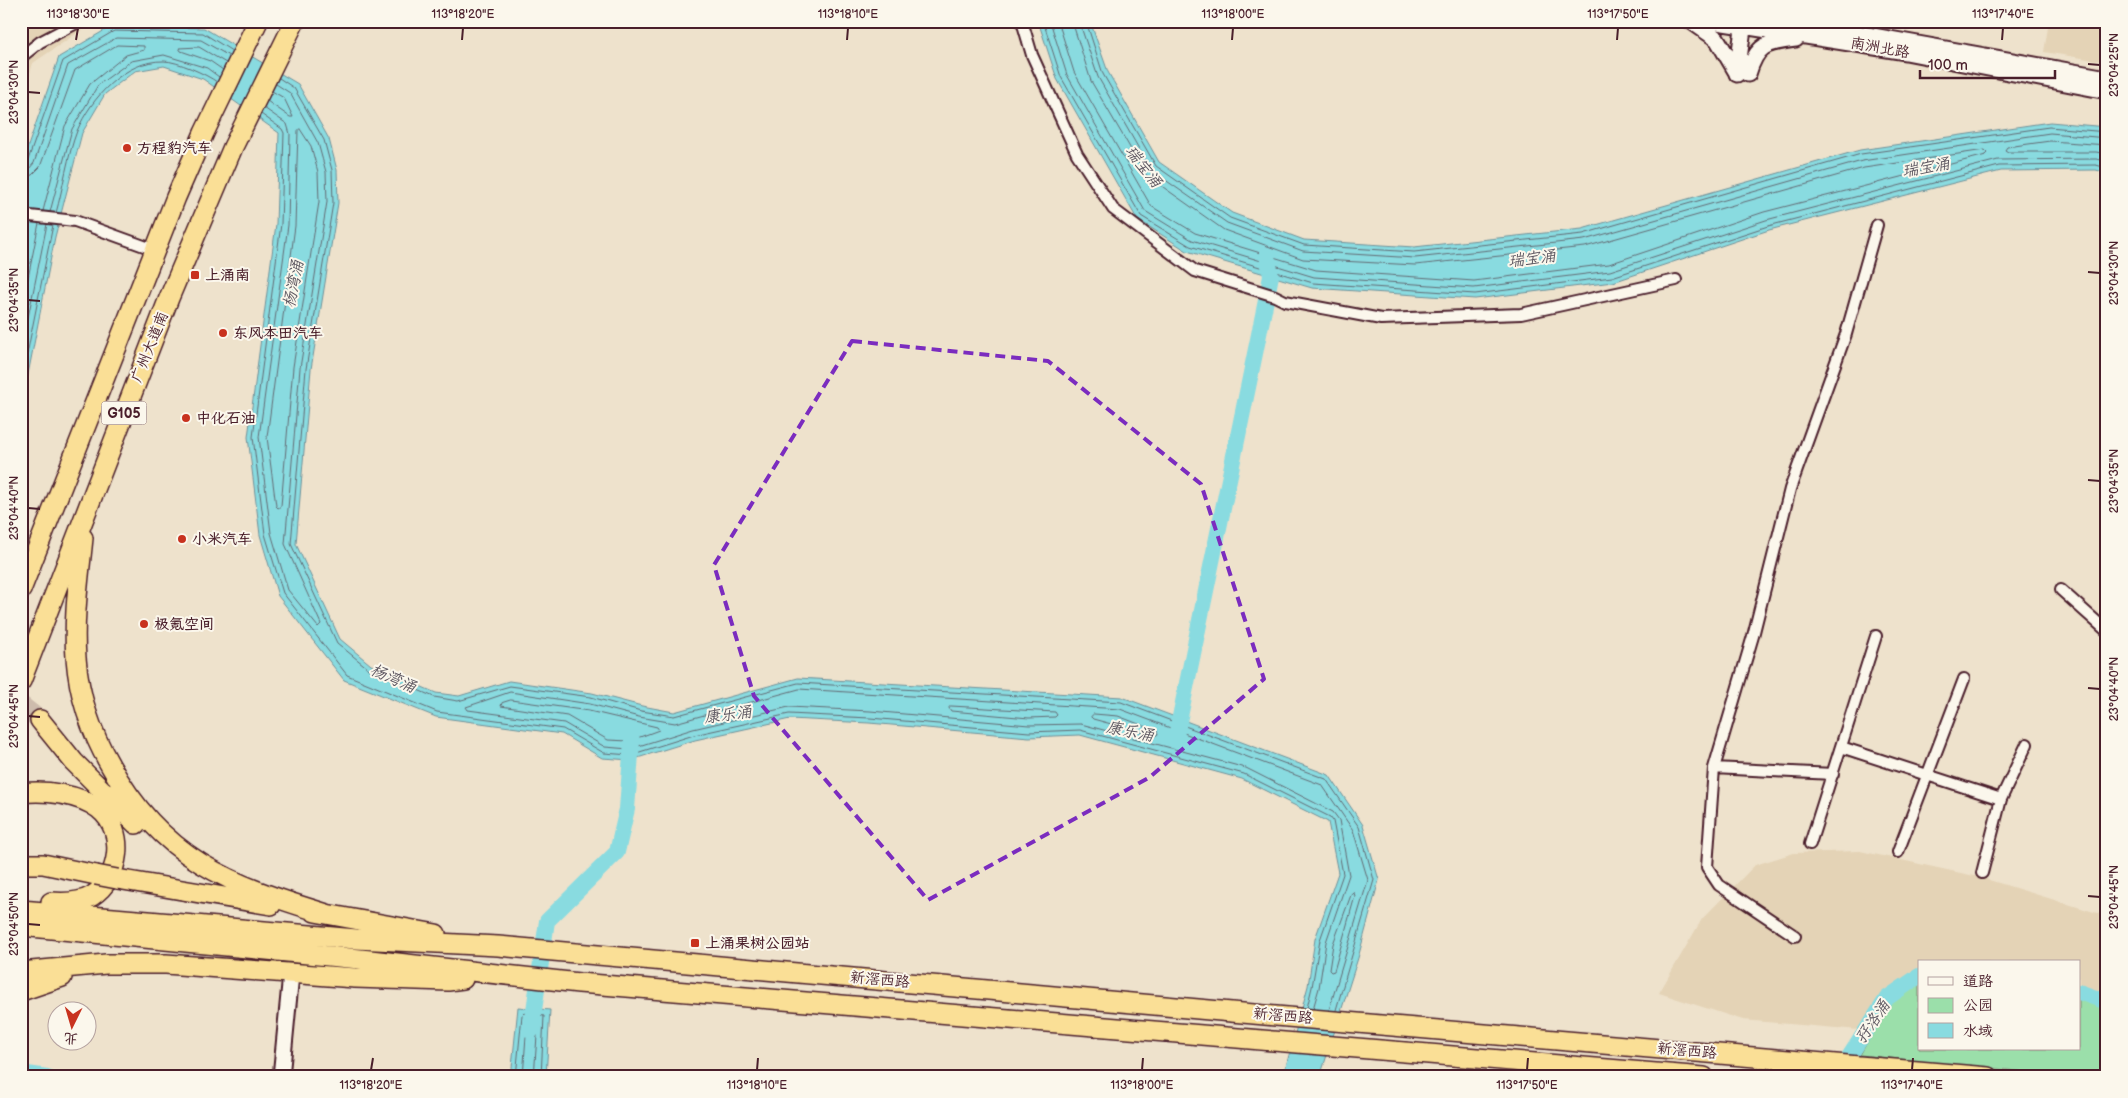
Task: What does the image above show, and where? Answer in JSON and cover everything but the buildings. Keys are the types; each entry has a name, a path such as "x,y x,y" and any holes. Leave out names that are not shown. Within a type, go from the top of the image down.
{"highway":[{"name":"广州大道南","path":"21,590 155,250 204,133 258,21"},
{"name":"广州大道南","path":"21,681 169,298 233,147 295,21"},
{"path":"21,557 55,501"},
{"path":"86,511 75,631 78,677 86,712 94,734 123,789 156,829 173,845 200,863 234,882 282,901 326,914"},
{"path":"40,720 74,762 154,843 178,863 197,875 231,890 283,906 498,946"},
{"path":"21,793 54,794 91,804 107,818 116,838 118,852 116,863 103,886 93,895 83,900 72,902 21,900"},
{"path":"21,864 43,864 117,879 326,914"},
{"path":"21,910 356,939 498,946"},
{"path":"21,926 502,974"},
{"name":"新滘西路","path":"498,946 1276,1016 1988,1077"},
{"path":"21,972 106,964 166,964 356,978 439,980 502,974"},
{"path":"21,991 104,966 134,964"},
{"name":"新滘西路","path":"502,974 579,983 1704,1077"}],"main road":[{"path":"1691,21 1717,39 1742,78"},
{"name":"南洲北路","path":"1711,21 1749,24 2107,91"},
{"name":"南洲北路","path":"1789,21 2107,78"},
{"path":"1742,78 1749,24"},
{"path":"1742,78 1758,50 1775,42 1812,37"},
{"path":"281,1077 291,974"}],"street":[{"path":"21,57 40,42 80,21"},
{"path":"1022,21 1032,55 1077,154 1113,209 1195,270 1276,296 1285,301 1381,319 1521,314 1676,280"},
{"path":"21,215 74,221 155,250"},
{"path":"1795,936 1719,885 1706,867 1714,768 1753,636 1790,490 1846,334 1877,224"},
{"path":"2061,590 2107,630"},
{"path":"1810,844 1876,636"},
{"path":"1898,852 1964,679"},
{"path":"1982,872 2001,800 2027,744"},
{"path":"1841,747 2001,800"},
{"path":"1714,768 1833,774"}],"highlighted area":[{"path":"852,341 1048,361 1201,484 1264,679 1150,777 928,900 754,696 714,565"}],"shaded area":[{"path":"21,21 95,21 33,63 21,102"},
{"path":"2049,21 2107,21 2107,62 2044,52"},
{"path":"1860,851 1979,877 2107,916 2107,995 2080,987 2080,960 1918,960 1918,976 1888,991 1859,1030 1743,1020 1659,993 1702,919 1755,865 1794,853"}],"green space":[{"path":"1918,985 1918,1050 2080,1050 2080,998 2107,1004 2107,1075 2067,1076 1860,1055 1891,1001"}],"water":[{"name":"瑞宝涌","path":"1038,21 1090,21 1108,72 1159,162 1232,213 1304,240 1414,247 1582,229 1860,150 2050,122 2107,127 2107,173 2096,170 2001,171 1769,230 1613,282 1475,299 1312,288 1187,251 1137,219 1057,79"},
{"path":"112,26 204,28 298,84 329,139 337,170 338,203 311,369 296,544 340,639 371,665 436,693 459,696 509,681 592,693 674,712 798,678 1122,697 1329,775 1363,825 1379,880 1358,958 1320,1077 1283,1077 1308,986 1315,939 1338,873 1328,822 1242,779 1080,735 1029,737 869,723 790,719 695,740 631,760 602,758 562,734 436,717 344,680 278,596 260,535 248,437 276,224 279,133 203,79 164,66 135,71 105,94 82,133 55,237 21,410 21,166 59,57"},
{"path":"518,1007 550,1010 546,1077 511,1077"}],"waterway":[{"path":"1175,741 1271,276 1267,256"},
{"path":"531,1031 547,921 617,852 627,809 632,740"},
{"name":"孖洛涌","path":"1836,1077 1887,998 1918,977"},
{"name":"孖洛涌","path":"2080,992 2107,1002"},
{"path":"21,1073 47,1077"}],"tunnel":[{"path":"21,705 40,720"}],"place":[{"name":"方程豹汽车","path":"127,148"},
{"name":"上涌南","path":"195,275"},
{"name":"东风本田汽车","path":"223,333"},
{"name":"中化石油","path":"186,418"},
{"name":"小米汽车","path":"182,539"},
{"name":"极氪空间","path":"144,624"},
{"name":"上涌果树公园站","path":"695,943"}],"water label":[{"name":"杨湾涌","path":"294,284"},
{"name":"杨湾涌","path":"393,679"},
{"name":"康乐涌","path":"728,715"},
{"name":"康乐涌","path":"1130,732"}]}
